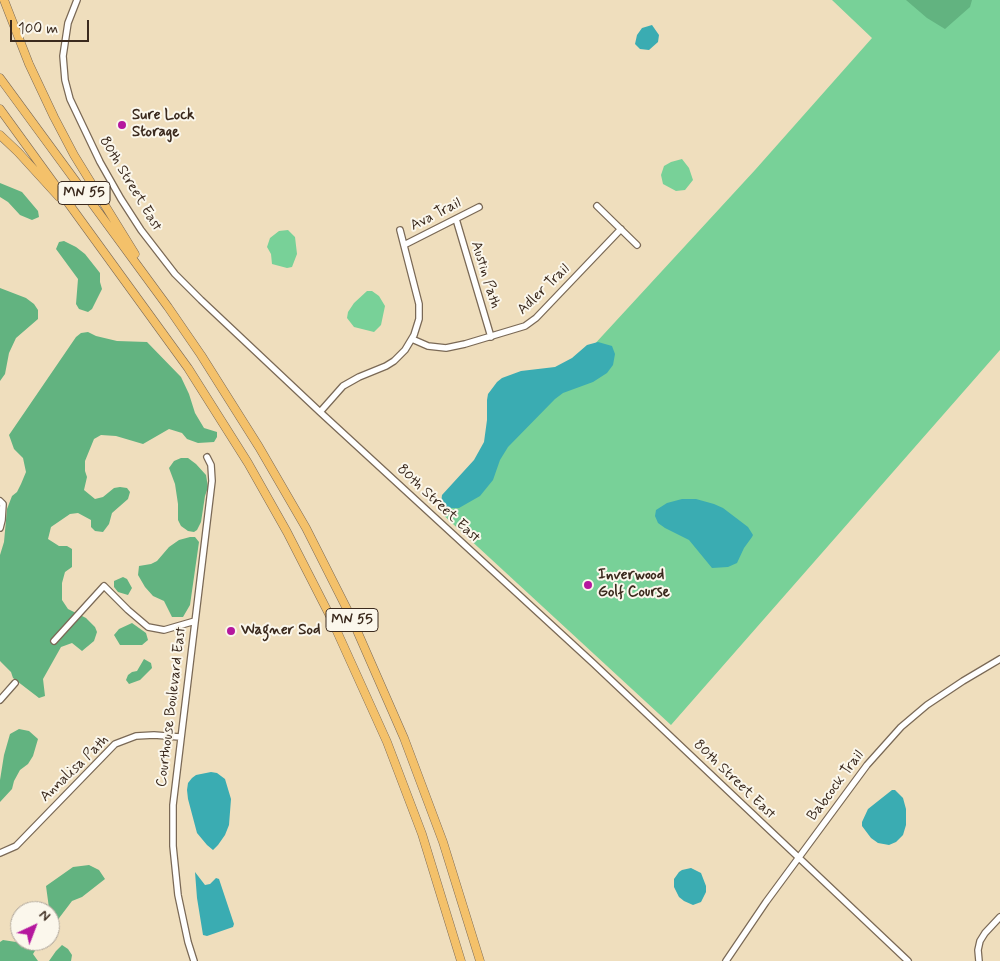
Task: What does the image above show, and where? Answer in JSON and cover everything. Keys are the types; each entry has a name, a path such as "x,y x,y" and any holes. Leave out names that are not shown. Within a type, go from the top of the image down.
{"highway":[{"path":"4,0 37,82 63,135 168,307"},
{"name":"MN 55","path":"0,78 168,307 259,447 306,528 385,690 446,851 480,961"},
{"name":"MN 55","path":"0,109 192,374 253,471 287,532 330,616 369,701 406,793 435,873 462,961"},
{"path":"0,135 72,211 150,314"}],"street":[{"name":"80th Street East","path":"77,0 65,32 63,56 65,80 70,98 121,199 152,245 188,288 590,660 908,961"},
{"path":"598,206 638,245"},
{"name":"Ava Trail","path":"404,245 479,207"},
{"name":"Austin Path","path":"456,219 490,337"},
{"name":"Adler Trail","path":"412,339 428,346 446,348 525,326 532,322 621,229"},
{"path":"320,412 339,390 347,384 394,361 412,339 419,320 419,304 400,230"},
{"name":"Courthouse Boulevard East","path":"194,961 178,895 173,846 173,805 212,481 211,465 207,456"},
{"path":"0,528 2,520 1,502"},
{"path":"54,641 104,586 148,627 164,630 194,621"},
{"name":"Babcock Trail","path":"726,961 744,933 867,764 900,727 927,705 963,681 1000,660"},
{"path":"0,700 15,683"},
{"name":"Annalisa Path","path":"0,853 16,846 115,744 136,736 180,737"},
{"path":"979,961 978,950 980,941 1000,916"}],"green space":[{"path":"832,0 1000,0 1000,350 671,725 440,512 755,170 872,38"},
{"path":"906,0 972,0 970,7 945,29 927,18"},
{"path":"682,159 689,168 693,180 685,190 676,191 663,184 661,175 664,166"},
{"path":"0,183 22,192 38,211 39,217 32,220 20,215 8,202 0,197"},
{"path":"288,230 295,237 297,254 292,267 287,268 272,264 271,254 267,247 270,238 279,231"},
{"path":"64,241 85,254 100,273 102,289 92,309 88,312 79,309 76,304 78,279 56,249 59,242"},
{"path":"0,288 26,298 34,304 38,310 38,319 16,338 9,353 5,374 0,381"},
{"path":"367,291 372,291 379,296 385,306 381,325 374,332 354,327 347,318 348,312 354,303"},
{"path":"88,332 117,341 147,342 181,377 195,413 204,428 217,432 217,437 214,442 198,443 187,439 182,433 169,429 143,444 116,436 101,435 94,439 85,461 87,477 84,490 95,499 103,497 114,488 127,488 130,492 128,499 112,513 109,524 103,532 95,531 91,527 91,520 78,513 70,514 51,527 48,539 59,546 67,546 72,549 72,567 65,572 62,583 62,600 68,609 86,618 95,627 97,632 94,641 82,651 72,643 61,647 43,679 45,696 39,698 13,678 11,672 0,661 0,555 4,542 7,509 26,472 23,458 14,449 9,435 76,337 81,333"},
{"path":"188,458 206,475 208,487 201,522 194,532 188,531 181,526 178,520 175,484 169,468 174,461"},
{"path":"195,537 199,542 190,605 183,617 172,617 164,601 153,596 145,587 138,575 139,566 157,561 169,547 179,540"},
{"path":"123,577 127,579 132,588 128,595 118,592 114,587 114,581"},
{"path":"132,623 146,633 148,640 142,645 120,645 114,635 119,629"},
{"path":"144,659 151,663 152,668 140,680 129,684 126,680 128,675 137,671"},
{"path":"19,729 29,731 38,739 33,756 28,764 20,770 12,789 0,802 0,780 4,755 10,734"},
{"path":"89,865 99,870 105,879 82,897 72,901 60,917 60,901 48,901 46,886 73,867"},
{"path":"3,940 10,941 10,951 35,951 33,954 38,961 0,961 0,942"},
{"path":"62,945 68,949 72,955 71,961 49,961 56,951 60,951"}],"water":[{"path":"652,25 659,35 658,42 649,50 640,49 635,44 637,35 642,28"},
{"path":"598,342 612,346 615,354 613,365 607,373 593,382 563,393 555,399 508,447 500,460 493,480 480,496 459,508 447,508 441,503 442,495 474,460 484,442 488,394 497,382 502,378 521,371 555,367 572,358 587,345"},
{"path":"682,499 696,499 714,504 723,508 748,527 753,535 737,563 728,567 712,568 689,540 658,523 655,516 656,510 667,503"},
{"path":"211,772 217,773 225,779 231,799 229,825 225,835 213,850 197,833 187,790 188,783 196,775"},
{"path":"892,790 895,790 903,798 906,809 906,825 903,835 896,842 889,845 878,843 871,838 862,826 862,822 868,809"},
{"path":"691,868 701,873 706,886 706,892 701,902 693,905 679,897 674,887 674,879 679,872"},
{"path":"195,872 205,885 210,884 216,878 219,879 234,924 233,927 207,936 203,935"}],"place":[{"name":"Sure Lock Storage","path":"122,125"},
{"name":"Inverwood Golf Course","path":"588,585"},
{"name":"Wagner Sod","path":"231,631"}]}
